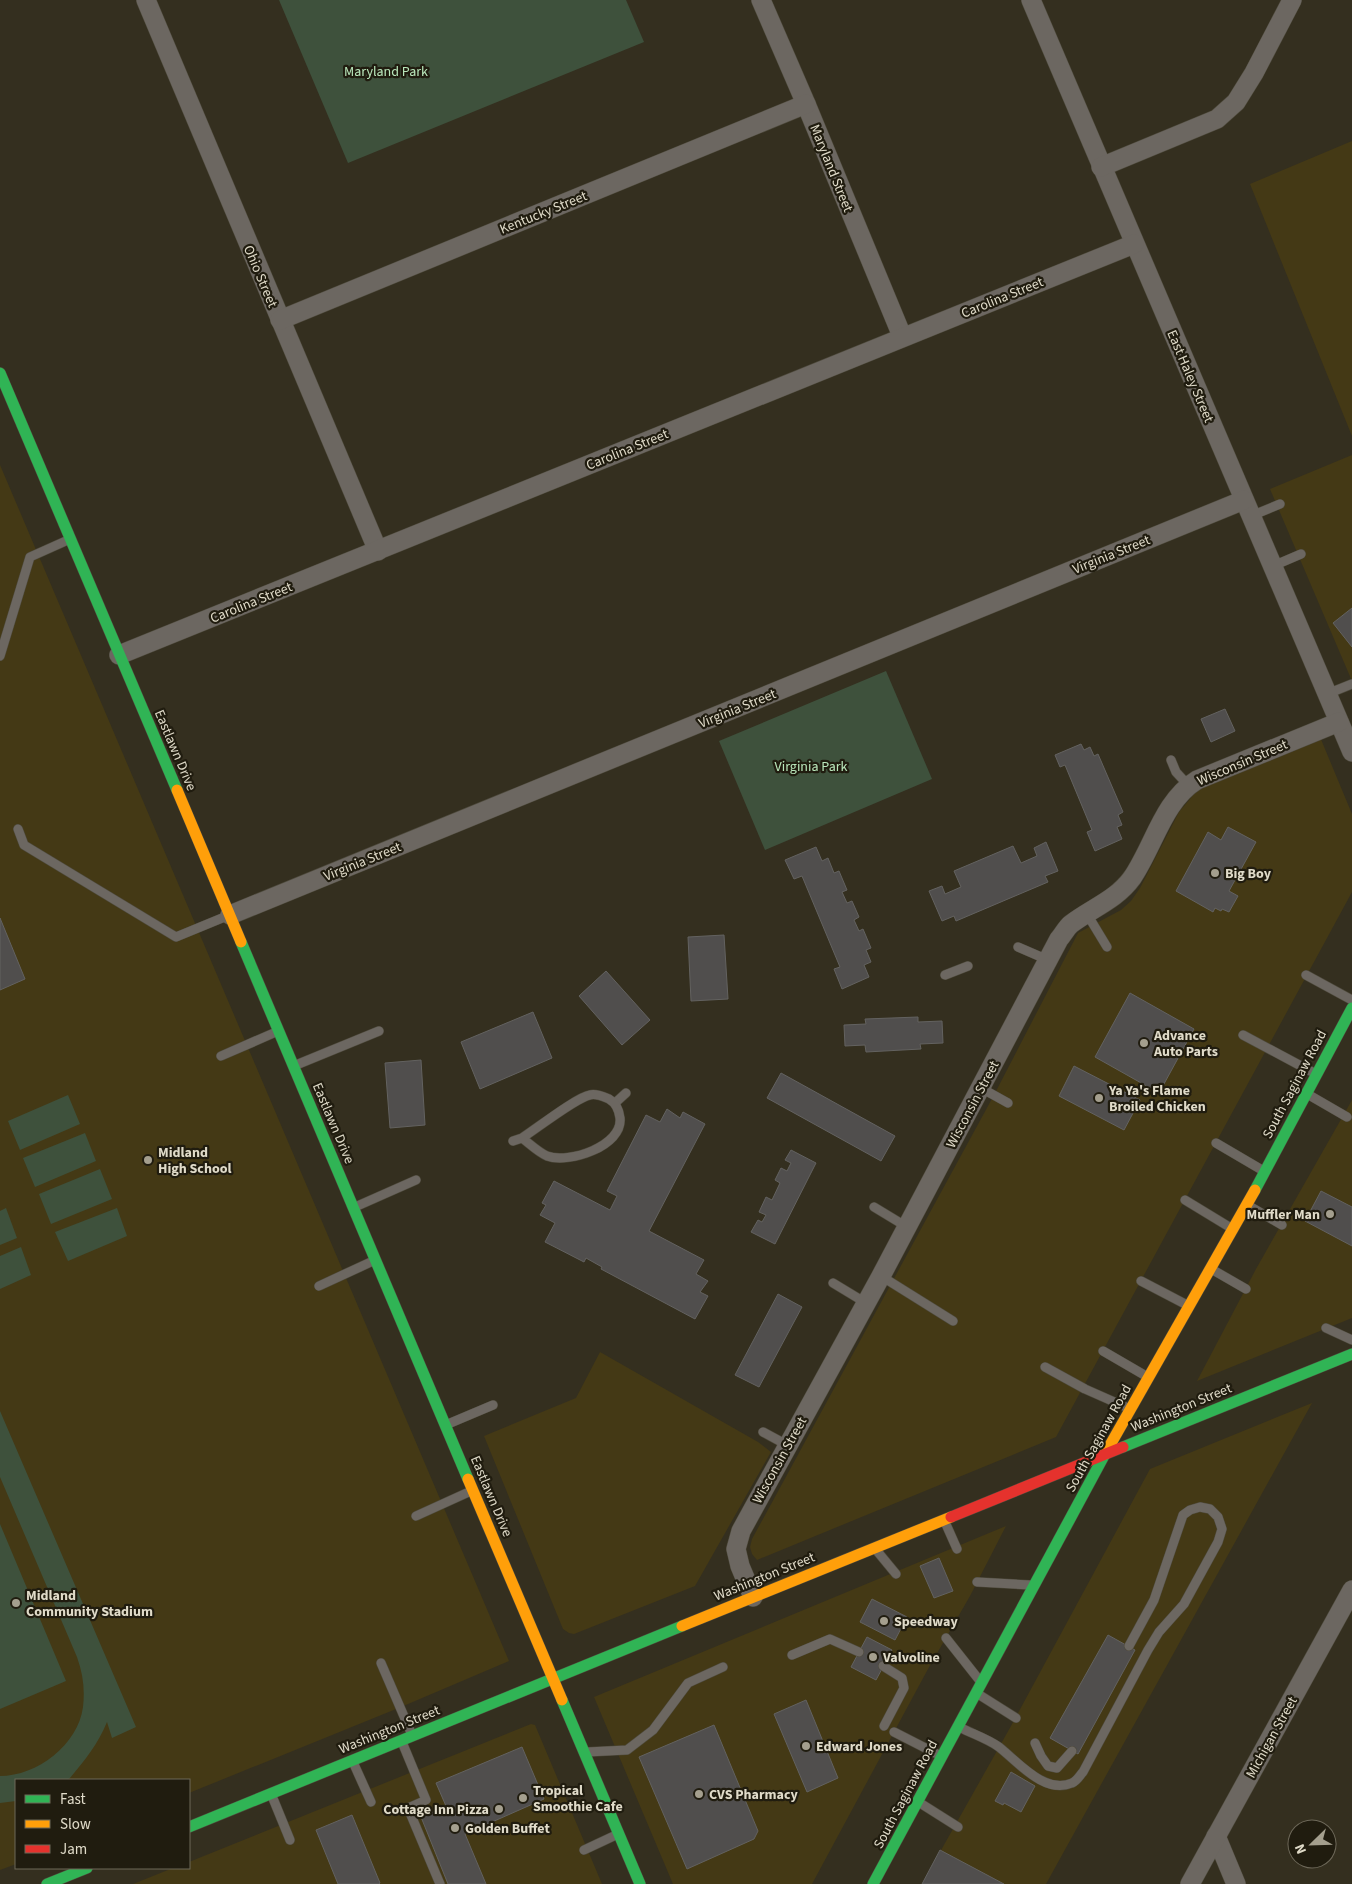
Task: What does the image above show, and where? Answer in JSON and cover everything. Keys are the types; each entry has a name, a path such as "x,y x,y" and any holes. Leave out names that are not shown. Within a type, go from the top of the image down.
{"street":[{"name":"Ohio Street","path":"146,0 378,551"},
{"name":"Maryland Street","path":"761,0 902,336"},
{"name":"East Haley Street","path":"1031,0 1352,752"},
{"path":"1102,167 1217,119 1236,102 1254,73 1292,0"},
{"name":"Kentucky Street","path":"280,320 806,104"},
{"name":"Carolina Street","path":"119,655 902,336 1134,244"},
{"name":"Eastlawn Drive","path":"0,373 640,1884"},
{"name":"Virginia Street","path":"230,915 1248,508"},
{"name":"Wisconsin Street","path":"753,1597 740,1566 736,1549 741,1530 881,1276 1059,940 1070,925 1111,899 1132,878 1171,806 1188,785 1339,722"},
{"name":"South Saginaw Road","path":"878,1880 1105,1454 1233,1229 1306,1094 1341,1037 1352,1008"},
{"name":"Washington Street","path":"190,1827 1352,1354"},
{"name":"Michigan Street","path":"1190,1884 1352,1590"},
{"path":"1216,1836 1236,1884"},
{"path":"47,1884 81,1872"}],"lane":[{"path":"1248,508 1280,504"},
{"path":"0,656 30,557 70,539"},
{"path":"1273,566 1301,554"},
{"path":"1327,694 1352,684"},
{"path":"1171,760 1176,772 1188,785"},
{"path":"18,829 24,845 176,937 230,915"},
{"path":"1087,914 1107,947"},
{"path":"1018,947 1048,960"},
{"path":"946,975 968,966"},
{"path":"1306,975 1352,1000"},
{"path":"221,1056 279,1031"},
{"path":"294,1066 379,1031"},
{"path":"1243,1035 1317,1075"},
{"path":"980,1088 1008,1103"},
{"path":"614,1103 626,1093"},
{"path":"1306,1094 1347,1116"},
{"path":"590,1095 603,1096 614,1103 620,1113 621,1124 614,1137 595,1149 566,1157 548,1156 518,1140 571,1105 590,1095"},
{"path":"1216,1143 1265,1171"},
{"path":"353,1207 416,1180"},
{"path":"1185,1200 1233,1229"},
{"path":"1246,1204 1282,1225"},
{"path":"874,1207 907,1227"},
{"path":"319,1286 376,1260"},
{"path":"1210,1269 1246,1289"},
{"path":"881,1276 952,1321"},
{"path":"1141,1281 1189,1307"},
{"path":"833,1283 866,1303"},
{"path":"1326,1328 1352,1340"},
{"path":"1103,1351 1149,1377"},
{"path":"1045,1367 1085,1389 1130,1409"},
{"path":"446,1425 493,1405"},
{"path":"763,1432 788,1446"},
{"path":"416,1516 473,1490"},
{"path":"958,1727 997,1746 1029,1772 1048,1784 1060,1786 1074,1782 1083,1772 1148,1650 1159,1632 1184,1604 1218,1542 1222,1529 1218,1517 1210,1509 1200,1507 1190,1510 1182,1516 1154,1600 1128,1646"},
{"path":"944,1519 957,1549"},
{"path":"874,1547 896,1574"},
{"path":"977,1582 1035,1585"},
{"path":"946,1638 979,1688 1016,1718"},
{"path":"792,1655 830,1639 859,1652"},
{"path":"381,1663 412,1735"},
{"path":"883,1666 902,1678 904,1688 884,1726"},
{"path":"584,1752 627,1750 654,1730 688,1683 723,1668"},
{"path":"894,1732 942,1757"},
{"path":"401,1740 426,1800 408,1808 440,1884"},
{"path":"1035,1743 1048,1766 1057,1768 1072,1751"},
{"path":"352,1760 371,1802"},
{"path":"271,1794 290,1840"},
{"path":"918,1802 958,1827"},
{"path":"584,1850 619,1834"}],"shaded area":[{"path":"1352,141 1352,436 1250,184"},
{"path":"1352,455 1352,681 1270,489"},
{"name":"Midland High School","path":"0,465 509,1661 190,1793 190,1779 15,1779 15,1864 0,1870"},
{"path":"1320,737 1352,814 1352,892 1056,1437 757,1560 752,1554 750,1547 752,1539 994,1095 1078,933 1121,910 1131,901 1140,888 1179,812 1195,793 1205,786"},
{"path":"1352,1100 1352,1318 1197,1381 1256,1269"},
{"path":"600,1352 758,1442 771,1452 695,1586 574,1634 563,1629 484,1436 576,1398"},
{"path":"1312,1403 1046,1884 922,1884 1011,1726 1150,1469"},
{"path":"1006,1526 970,1596 928,1669 812,1884 673,1884 594,1697"},
{"path":"531,1724 535,1725 602,1884 133,1884 170,1869 190,1869 190,1862"}],"green space":[{"name":"Maryland Park","path":"279,0 626,0 644,42 348,163"},
{"name":"Virginia Park","path":"886,671 932,779 765,850 719,741"},
{"path":"68,1095 80,1124 20,1150 8,1121"},
{"path":"85,1133 96,1161 35,1187 23,1158"},
{"path":"100,1169 112,1199 51,1224 39,1194"},
{"path":"6,1208 17,1238 0,1245 0,1211"},
{"path":"117,1208 127,1236 68,1261 55,1232"},
{"path":"21,1247 31,1275 0,1289 0,1256"},
{"path":"0,1411 136,1727 112,1738 107,1722 95,1745 70,1778 15,1779 15,1801 0,1803 0,1776 28,1771 41,1764 54,1756 73,1734 80,1721 84,1688 77,1657 0,1477"},
{"name":"Midland Community Stadium","path":"0,1524 66,1681 0,1709"}],"building":[{"path":"1352,608 1352,647 1333,623"},
{"path":"1225,709 1235,731 1211,742 1201,719"},
{"path":"1081,744 1084,750 1090,747 1094,756 1098,754 1123,812 1118,815 1122,825 1117,827 1122,839 1095,851 1087,832 1092,830 1065,765 1060,767 1055,755"},
{"path":"1228,827 1256,842 1229,891 1238,896 1229,912 1215,908 1213,912 1176,891 1208,832 1221,840"},
{"path":"1046,842 1058,871 1045,876 1048,882 956,921 954,916 942,921 929,891 942,886 945,894 961,887 954,871 1013,846 1021,863 1037,856 1034,848"},
{"path":"816,847 822,861 828,858 834,873 839,871 847,890 842,892 847,903 852,901 859,917 854,920 859,931 863,929 871,948 866,950 871,962 864,965 869,977 842,989 834,969 840,967 802,876 794,879 785,860"},
{"path":"0,918 25,979 0,990"},
{"path":"724,935 728,999 691,1001 688,937"},
{"path":"606,971 650,1020 622,1045 579,996"},
{"path":"1130,993 1194,1029 1159,1093 1095,1057"},
{"path":"533,1012 552,1058 480,1089 461,1042"},
{"path":"918,1017 918,1022 942,1021 943,1043 920,1044 921,1049 866,1052 865,1045 845,1046 844,1025 866,1024 865,1019"},
{"path":"421,1060 425,1125 390,1128 385,1063"},
{"name":"Ya Ya's Flame Broiled Chicken","path":"1074,1066 1140,1100 1124,1130 1059,1096"},
{"path":"781,1073 895,1136 881,1161 767,1098"},
{"path":"667,1109 680,1118 683,1112 705,1124 649,1231 704,1260 696,1274 708,1281 700,1292 708,1296 695,1319 601,1269 602,1267 586,1258 584,1262 545,1242 555,1223 540,1215 546,1205 542,1203 554,1181 610,1210 617,1196 607,1191 646,1115 660,1122"},
{"path":"791,1150 816,1163 775,1244 751,1232 758,1220 762,1222 766,1215 759,1212 766,1197 772,1200 780,1183 775,1180 781,1168 787,1171 791,1163 785,1160"},
{"name":"Muffler Man","path":"1321,1191 1352,1207 1352,1246 1305,1221"},
{"path":"778,1294 802,1307 759,1387 735,1375"},
{"path":"939,1558 953,1591 934,1598 920,1566"},
{"path":"872,1599 907,1617 895,1640 860,1622"},
{"path":"1108,1635 1135,1650 1078,1754 1050,1738"},
{"path":"867,1637 892,1650 876,1680 851,1667"},
{"name":"Edward Jones","path":"806,1700 838,1778 807,1792 774,1714"},
{"name":"CVS Pharmacy","path":"714,1725 758,1831 754,1839 687,1869 639,1757"},
{"path":"522,1747 544,1799 465,1834 486,1884 448,1884 421,1817 446,1806 436,1783"},
{"path":"1011,1772 1035,1786 1021,1812 1004,1803 1003,1805 995,1801"},
{"path":"352,1815 379,1884 338,1884 316,1830"},
{"path":"940,1850 1004,1884 922,1884"}],"traffic: fast":[{"path":"0,373 177,790"},
{"path":"241,942 468,1479"},
{"path":"1255,1190 1352,1008"},
{"path":"1123,1447 1352,1354"},
{"path":"873,1884 1105,1454"},
{"path":"190,1827 682,1626"},
{"path":"562,1700 640,1884"},
{"path":"47,1884 84,1869"}],"traffic: slow":[{"path":"177,790 241,942"},
{"path":"1105,1454 1255,1190"},
{"path":"468,1479 562,1700"},
{"path":"682,1626 951,1517"}],"traffic: jam":[{"path":"951,1517 1123,1447"}],"place":[{"name":"Big Boy","path":"1215,873"},
{"name":"Advance Auto Parts","path":"1144,1043"},
{"name":"Ya Ya's Flame Broiled Chicken","path":"1099,1098"},
{"name":"Midland High School","path":"148,1160"},
{"name":"Muffler Man","path":"1330,1214"},
{"name":"Midland Community Stadium","path":"16,1603"},
{"name":"Speedway","path":"884,1621"},
{"name":"Valvoline","path":"873,1657"},
{"name":"Edward Jones","path":"806,1746"},
{"name":"CVS Pharmacy","path":"699,1794"},
{"name":"Tropical Smoothie Cafe","path":"523,1798"},
{"name":"Cottage Inn Pizza","path":"499,1809"},
{"name":"Golden Buffet","path":"455,1828"}]}
